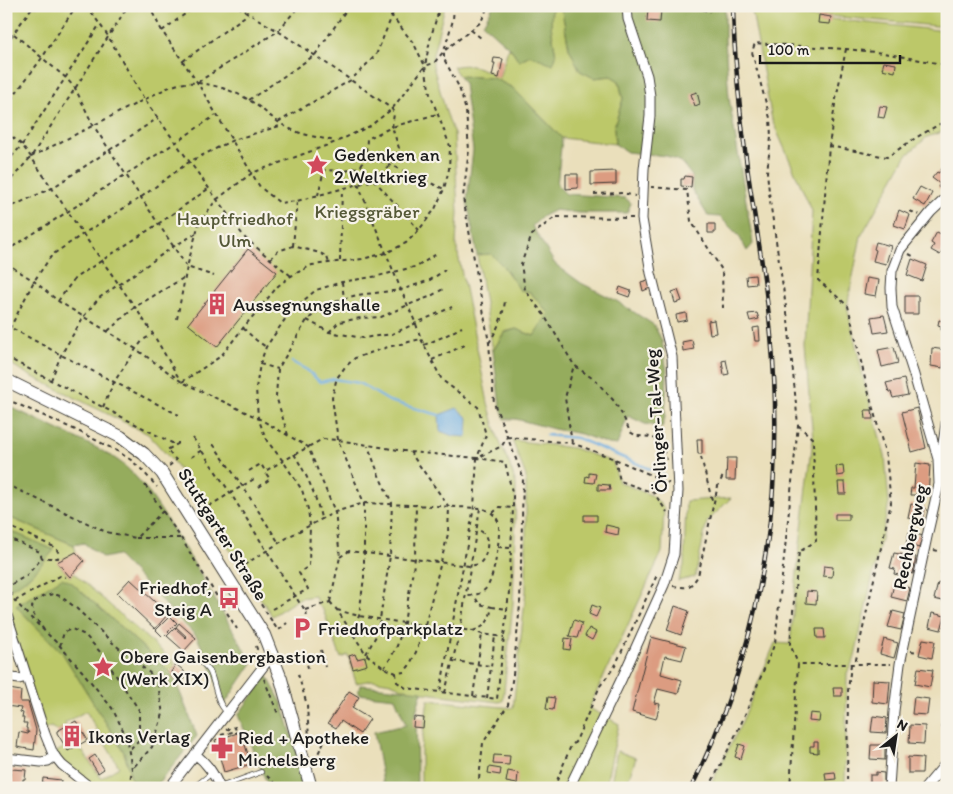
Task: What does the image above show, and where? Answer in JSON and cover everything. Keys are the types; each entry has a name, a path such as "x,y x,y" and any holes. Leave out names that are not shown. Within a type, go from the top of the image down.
{"main road":[{"name":"Stuttgarter Straße","path":"6,380 121,437 144,454 162,473 260,627 273,654 311,788"}],"street":[{"name":"Örlinger-Tal-Weg","path":"569,788 618,687 664,585 674,554 678,491 672,357 651,273 642,219 650,96 647,76 628,19 627,6"},
{"name":"Rechbergweg","path":"889,788 894,711 900,664 925,547 943,484 938,459 914,375 892,307 890,288 892,271 900,250 931,212 947,198"},
{"path":"938,459 942,451 947,417"},
{"path":"6,612 44,734 55,756 62,765 91,788"},
{"path":"169,788 273,654"},
{"path":"6,677 19,679 26,677"},
{"path":"195,754 213,772 220,787"},
{"path":"6,758 41,762 48,761 55,756"},
{"path":"925,788 947,762"}],"lane":[{"path":"199,660 210,672 219,701 222,708 227,712"},
{"path":"193,788 213,772"},
{"path":"220,787 260,772"}],"path":[{"path":"6,44 33,6"},
{"path":"6,106 42,58 76,6"},
{"path":"87,6 108,36 144,99 216,200 245,238 291,276"},
{"path":"6,185 31,157 128,6"},
{"path":"149,6 162,31 197,82 260,187 280,203 297,201 374,180 391,165 399,148 392,127 394,114 392,109 315,55 238,6"},
{"path":"162,31 196,6"},
{"path":"197,82 278,32 299,6"},
{"path":"248,100 315,55 349,6"},
{"path":"182,382 221,356 278,286 291,276 312,265 362,259 386,253 406,243 435,209 444,190 449,170 450,146 430,94 425,66 414,44 392,16 377,6"},
{"path":"278,122 351,80 376,55 395,6"},
{"path":"177,319 187,267 199,223 216,200 252,173 336,142 370,126 392,109 425,66 440,6"},
{"path":"454,6 453,20 444,51 444,59 461,93 466,111 469,150 463,197 488,343 494,403 523,477 520,605 513,675 508,705 483,743 478,788"},
{"path":"425,66 434,63 444,51 481,22 488,6"},
{"path":"695,6 710,12"},
{"path":"183,62 248,14"},
{"path":"6,163 22,145 100,24"},
{"path":"472,30 481,38"},
{"path":"14,34 66,78 75,88 93,126 187,267 214,276"},
{"path":"709,788 741,724 775,643 798,425 788,320 767,172 771,137 770,118 752,52 755,43 846,49 884,53 947,65"},
{"path":"846,49 829,146 818,280 848,306 886,456 891,503 855,664"},
{"path":"31,157 167,88 184,83 197,82 233,92 248,100 278,122 302,134 336,142"},
{"path":"6,251 216,114"},
{"path":"318,195 324,170 346,171 361,166 366,154 367,139 392,127 437,114"},
{"path":"6,209 52,188 158,118"},
{"path":"829,146 886,157 947,120"},
{"path":"6,336 34,281 52,255 140,198 189,162 232,140 283,125"},
{"path":"6,132 22,145 31,157 135,307 182,382"},
{"path":"366,154 444,190"},
{"path":"352,169 424,345 442,380 478,407 486,435 478,458 474,507 440,692"},
{"path":"374,180 419,230"},
{"path":"644,187 687,190 691,221 722,270 723,308"},
{"path":"58,301 75,278 208,189"},
{"path":"340,261 342,189"},
{"path":"594,194 623,193 642,198"},
{"path":"293,246 297,201"},
{"path":"642,219 554,217 532,235 521,264 525,290 544,314 574,365 596,381 614,401 630,432 637,436 652,437 660,442 667,461"},
{"path":"51,380 61,355 84,316 99,298 173,247 197,233"},
{"path":"270,259 278,251 293,246 320,253 327,257 329,263"},
{"path":"272,608 308,588 299,573 309,566 310,525 308,509 302,490 267,440 258,418 256,388 260,364 266,347 290,312 316,290 342,282 394,273 418,266 438,253"},
{"path":"6,263 34,281 58,301 136,349 182,382 258,418 308,447 335,512 340,557 330,602"},
{"path":"288,435 276,396 278,369 307,320 328,303 358,296 401,290 430,280 446,270"},
{"path":"108,331 135,307 185,276"},
{"path":"342,282 344,299"},
{"path":"329,332 339,322 381,317 429,297 445,288"},
{"path":"488,343 497,331 506,301"},
{"path":"307,320 329,332 363,338 392,334 452,307"},
{"path":"6,325 179,415"},
{"path":"424,345 462,327"},
{"path":"243,328 266,347"},
{"path":"102,407 114,382 136,349 143,340 153,334"},
{"path":"352,633 359,616 364,577 364,503 338,440 332,398 337,378 355,358 422,338"},
{"path":"432,360 465,345"},
{"path":"6,357 172,443 179,443 168,450 176,460 162,473"},
{"path":"260,364 278,369"},
{"path":"572,443 565,398 574,365"},
{"path":"6,399 78,431 117,451 141,469 160,492"},
{"path":"790,788 798,664 790,644 798,561 800,552 816,541 814,439 798,425"},
{"path":"507,437 572,443 616,459 671,484 671,478"},
{"path":"478,458 502,446 507,437"},
{"path":"193,438 231,494 307,615"},
{"path":"265,472 294,454 323,440 338,440 410,452 505,462 513,496 513,508 507,609 497,699 406,688 397,682 396,673"},
{"path":"213,444 279,543"},
{"path":"366,654 377,634 380,619 390,556 392,503 368,446"},
{"path":"191,457 202,450"},
{"path":"330,602 366,654 384,668 396,673 404,672 416,652 425,625 448,534 449,506 410,452"},
{"path":"294,454 305,471 315,493 322,519"},
{"path":"701,457 713,506"},
{"path":"616,459 620,481 654,493 668,511 667,520"},
{"path":"249,472 261,464 270,479 258,487"},
{"path":"664,585 686,588 692,585 698,576 713,506 718,486 723,476"},
{"path":"210,506 254,479"},
{"path":"6,484 106,532 136,538 182,538"},
{"path":"145,485 182,538 237,629"},
{"path":"244,565 335,512 364,503 474,507 493,513 499,523 498,547 493,575 488,587 474,596 466,596"},
{"path":"384,668 398,646 404,623 415,558 416,504"},
{"path":"493,513 499,507 513,508"},
{"path":"446,693 460,630 480,508"},
{"path":"136,538 163,511"},
{"path":"6,526 52,546 59,553 58,558 42,558 26,576 7,588 27,614 60,646 112,708 126,736 129,750 132,769 129,788"},
{"path":"340,557 349,551 364,552 470,566 478,564 485,555 488,540 485,533 481,530 476,530"},
{"path":"6,537 40,552 42,558"},
{"path":"467,546 474,547"},
{"path":"498,547 511,548"},
{"path":"925,547 947,553"},
{"path":"16,601 60,576 66,576"},
{"path":"554,788 570,748 576,741 600,686 615,666 656,576"},
{"path":"252,593 254,592 277,629 280,629 287,623"},
{"path":"48,636 32,614 32,607 35,600 54,594 60,596 74,607 157,680 163,714 152,747 132,769"},
{"path":"474,596 479,604 507,609"},
{"path":"305,610 330,602"},
{"path":"473,631 486,624 490,618 492,607"},
{"path":"337,610 359,616 504,637"},
{"path":"27,614 32,614"},
{"path":"60,646 64,632 72,630 84,635 102,652 139,710 139,740 129,750"},
{"path":"473,696 482,634"},
{"path":"487,698 495,636"},
{"path":"255,644 254,657 279,716"},
{"path":"321,650 325,667"},
{"path":"305,657 309,671"},
{"path":"453,661 491,666"},
{"path":"798,664 900,664"},
{"path":"847,788 848,691 851,664"},
{"path":"298,674 307,705 309,740"},
{"path":"218,739 220,736 236,731 236,734"},
{"path":"312,754 314,762 328,733"},
{"path":"212,749 215,746 219,755"},
{"path":"260,772 280,788"}],"green space":[{"name":"Hauptfriedhof Ulm","path":"12,6 445,6 433,54 433,66 454,134 458,213 456,244 488,403 498,438 516,484 513,603 503,701 417,692 391,683 373,680 356,683 348,655 341,658 323,610 317,604 315,596 300,598 272,616 176,465 148,434 29,375 6,361 6,14"},
{"path":"493,6 552,6 551,26 556,56 553,64 530,55 519,61 512,50 483,24"},
{"path":"552,6 561,6 569,48 594,78 611,76 619,81 623,99 614,127 615,144 562,138 513,88 493,78 459,76 453,67 465,65 477,67 499,78 508,49 512,50 519,61 530,55 556,56 551,26"},
{"path":"561,6 725,6 729,98 753,244 747,251 739,236 720,217 708,216 692,190 692,176 681,162 667,156 627,152 615,144 614,127 623,99 619,81 611,76 594,78 580,71 569,48"},
{"path":"754,6 947,6 947,27 753,9"},
{"path":"752,11 947,31 947,130 927,137 906,156 861,236 847,306 865,385 885,456 889,503 854,660 847,673 845,788 709,788 741,724 775,643 790,644 813,439 805,346 812,211 772,120"},
{"path":"459,76 493,78 513,88 562,138 557,185 566,194 625,198 631,203 627,213 579,213 555,210 543,216 532,226 555,264 581,283 615,300 654,325 662,341 667,372 665,417 662,427 645,424 628,416 617,445 608,444 581,434 516,419 505,419 500,405 493,351 504,333 516,329 534,336 549,313 530,292 520,290 503,266 491,254 477,255 467,200 473,150 464,84"},
{"path":"491,253 520,290 530,292 549,313 534,336 516,329 504,332 493,351 477,255"},
{"path":"6,405 97,448 116,459 133,474 152,498 194,564 252,663 224,705 210,665 197,637 117,555 103,558 84,543 74,545 6,516"},
{"path":"512,440 573,448 613,462 619,482 653,496 664,508 662,552 589,708 619,724 605,788 421,788 421,749 428,700 513,708 526,591 526,476"},
{"path":"731,498 707,522 695,577 678,581 684,566 686,501"},
{"path":"6,516 74,545 76,552 58,563 70,577 74,573 176,664 171,672 175,680 169,671 71,582 16,606 63,654 124,752 134,788 91,788 53,754 65,747 68,751 79,746 101,778 119,767 86,711 65,723 66,726 57,731 51,727 43,730 6,612 6,590 28,578 54,550 6,529"},
{"path":"6,529 54,550 27,579 6,590"},
{"path":"62,578 71,582 169,671 176,682 197,736 155,788 134,788 124,752 63,654 16,606"},
{"path":"266,674 282,703 308,788 269,788 238,715 257,689 257,683"},
{"path":"360,685 422,691 416,712 417,788 384,788 374,732 406,725 395,698 358,694"},
{"path":"617,751 636,758 625,788 610,788"}],"water":[{"path":"457,408 468,418 467,437 453,436 440,431 439,415"}],"building":[{"path":"648,9 661,10 660,22 647,21"},
{"path":"819,15 831,17 830,24 818,23"},
{"path":"494,58 503,59 499,78 492,76 495,63 493,63"},
{"path":"884,62 896,64 895,72 882,69"},
{"path":"697,92 700,104 695,106 691,94"},
{"path":"880,106 887,107 884,118 878,117"},
{"path":"944,165 947,166 947,188 944,192 938,187 940,184 932,178 937,172 939,173"},
{"path":"616,171 616,184 591,185 591,172"},
{"path":"566,174 578,174 578,188 566,189"},
{"path":"685,176 692,177 691,187 681,186 681,179 684,179"},
{"path":"920,187 932,193 925,206 913,199"},
{"path":"899,210 910,215 905,229 894,225"},
{"path":"708,224 715,224 715,233 708,233"},
{"path":"937,232 947,237 947,244 940,255 931,250 934,245 931,243"},
{"path":"876,242 891,246 886,264 873,261"},
{"name":"Aussegnungshalle","path":"248,249 277,272 217,347 188,324"},
{"path":"912,259 927,265 922,281 907,275"},
{"path":"755,275 756,284 747,285 746,276"},
{"path":"867,278 879,280 876,296 864,294"},
{"path":"648,280 650,288 643,291 641,282"},
{"path":"620,287 631,291 629,297 618,293"},
{"path":"678,290 682,301 675,303 672,292"},
{"path":"905,296 918,296 918,314 905,314"},
{"path":"944,312 947,313 947,332 941,330 941,326 938,325 939,320 943,321"},
{"path":"686,313 687,320 677,322 676,315"},
{"path":"757,313 759,319 750,321 748,314"},
{"path":"884,315 888,331 874,333 871,317"},
{"path":"714,320 716,333 710,334 708,321"},
{"path":"759,327 760,341 755,341 753,328"},
{"path":"692,340 694,349 683,351 682,342"},
{"path":"894,347 898,363 882,367 878,350"},
{"path":"932,348 945,350 943,368 931,366"},
{"path":"726,360 729,374 724,375 722,361"},
{"path":"904,379 908,395 893,398 886,383"},
{"path":"917,408 926,448 912,452 902,412"},
{"path":"865,410 872,410 873,419 866,419"},
{"path":"697,439 702,439 702,454 698,454"},
{"path":"727,458 736,458 735,480 726,480"},
{"path":"916,463 930,465 928,496 919,496 920,492 917,491 916,495 910,495 911,488 914,488"},
{"path":"843,465 844,475 837,476 836,466"},
{"path":"589,473 596,474 594,483 585,482 586,476 589,477"},
{"path":"838,482 845,482 846,494 839,494"},
{"path":"598,484 609,485 610,490 598,490"},
{"path":"911,504 925,508 922,522 908,518"},
{"path":"835,514 849,514 849,520 835,520"},
{"path":"584,515 597,515 597,521 584,521"},
{"path":"606,525 619,528 618,535 605,532"},
{"path":"909,532 923,536 919,548 906,544"},
{"path":"76,552 84,561 70,577 57,562"},
{"path":"894,553 916,557 913,574 909,573 908,577 894,574 895,569 890,568"},
{"path":"944,559 947,559 947,574 941,573"},
{"path":"824,566 833,567 832,577 823,576"},
{"path":"130,579 168,614 155,629 117,593"},
{"path":"938,583 947,586 947,602 934,599"},
{"path":"894,584 910,588 907,601 891,597"},
{"path":"807,591 817,592 816,604 806,603"},
{"path":"592,605 600,608 596,617 589,614"},
{"path":"675,606 689,611 681,635 667,630"},
{"path":"893,611 905,614 901,630 888,627"},
{"path":"932,613 945,616 941,630 929,627"},
{"path":"170,616 177,623 163,637 156,630"},
{"path":"574,620 582,623 577,638 569,636"},
{"path":"179,623 196,638 184,651 167,636 175,628 187,637 176,627"},
{"path":"589,628 596,632 592,640 585,636"},
{"path":"816,629 824,629 825,638 817,638"},
{"path":"651,637 686,646 682,660 665,656 661,674 682,680 678,694 658,689 654,703 660,704 656,719 632,712"},
{"path":"565,638 572,639 570,650 564,649"},
{"path":"884,639 898,643 894,658 880,654"},
{"path":"923,639 935,641 932,658 919,655"},
{"path":"355,654 357,659 365,657 367,665 353,669 349,656"},
{"path":"176,664 184,671 184,679 175,679 171,672"},
{"path":"918,668 933,670 930,687 915,684"},
{"path":"873,680 890,681 888,704 872,702"},
{"path":"833,688 842,688 842,696 834,696"},
{"path":"9,689 21,691 20,702 28,702 36,730 34,750 17,747 19,732 28,734 29,732 27,732 26,728 27,723 23,723 24,718 22,718 23,713 20,712 21,708 6,706"},
{"path":"349,691 359,697 352,708 370,719 360,734 341,721 336,728 328,723"},
{"path":"548,697 555,698 553,710 546,709"},
{"path":"914,697 929,699 927,715 912,714"},
{"path":"944,712 947,713 947,728 941,727"},
{"path":"810,713 820,714 819,722 809,721"},
{"path":"873,716 887,718 886,733 871,732"},
{"path":"414,717 424,718 423,728 413,727"},
{"name":"Ikons Verlag","path":"76,721 87,739 68,751 57,731"},
{"path":"910,725 925,726 924,744 909,743"},
{"path":"241,732 251,764 224,772 215,740"},
{"path":"814,742 818,742 818,753 810,752 810,746 814,746"},
{"path":"739,744 745,746 741,759 735,757"},
{"path":"871,745 885,745 885,760 870,759"},
{"path":"95,755 104,769 98,773 89,759"},
{"path":"494,755 510,756 509,765 493,764"},
{"path":"908,757 923,758 922,773 908,773"},
{"path":"489,767 501,769 500,775 488,773"},
{"path":"11,769 26,770 21,788 8,787"},
{"path":"508,771 518,773 517,784 506,782"},
{"path":"835,772 836,779 826,780 825,773"},
{"path":"876,772 884,773 884,788 870,788 870,775 876,775"},
{"path":"43,778 61,780 60,788 42,788"},
{"path":"349,781 352,788 332,788 332,787"}],"waterway":[{"path":"292,362 307,370 320,382 334,379 359,383 389,401 439,415"},
{"path":"546,435 577,438 664,475"}],"railway":[{"path":"691,788 736,680 751,624 763,568 771,511 775,453 775,395 771,336 742,126 733,6"}],"place":[{"name":"Gedenken an 2.Weltkrieg","path":"317,165"},
{"name":"Aussegnungshalle","path":"217,304"},
{"name":"Friedhof, Steig A","path":"229,598"},
{"name":"Friedhofparkplatz","path":"302,628"},
{"name":"Obere Gaisenbergbastion (Werk XIX)","path":"103,667"},
{"name":"Ikons Verlag","path":"72,736"},
{"name":"Ried + Apotheke Michelsberg","path":"222,748"}],"park label":[{"name":"Kriegsgräber","path":"367,211"}]}
